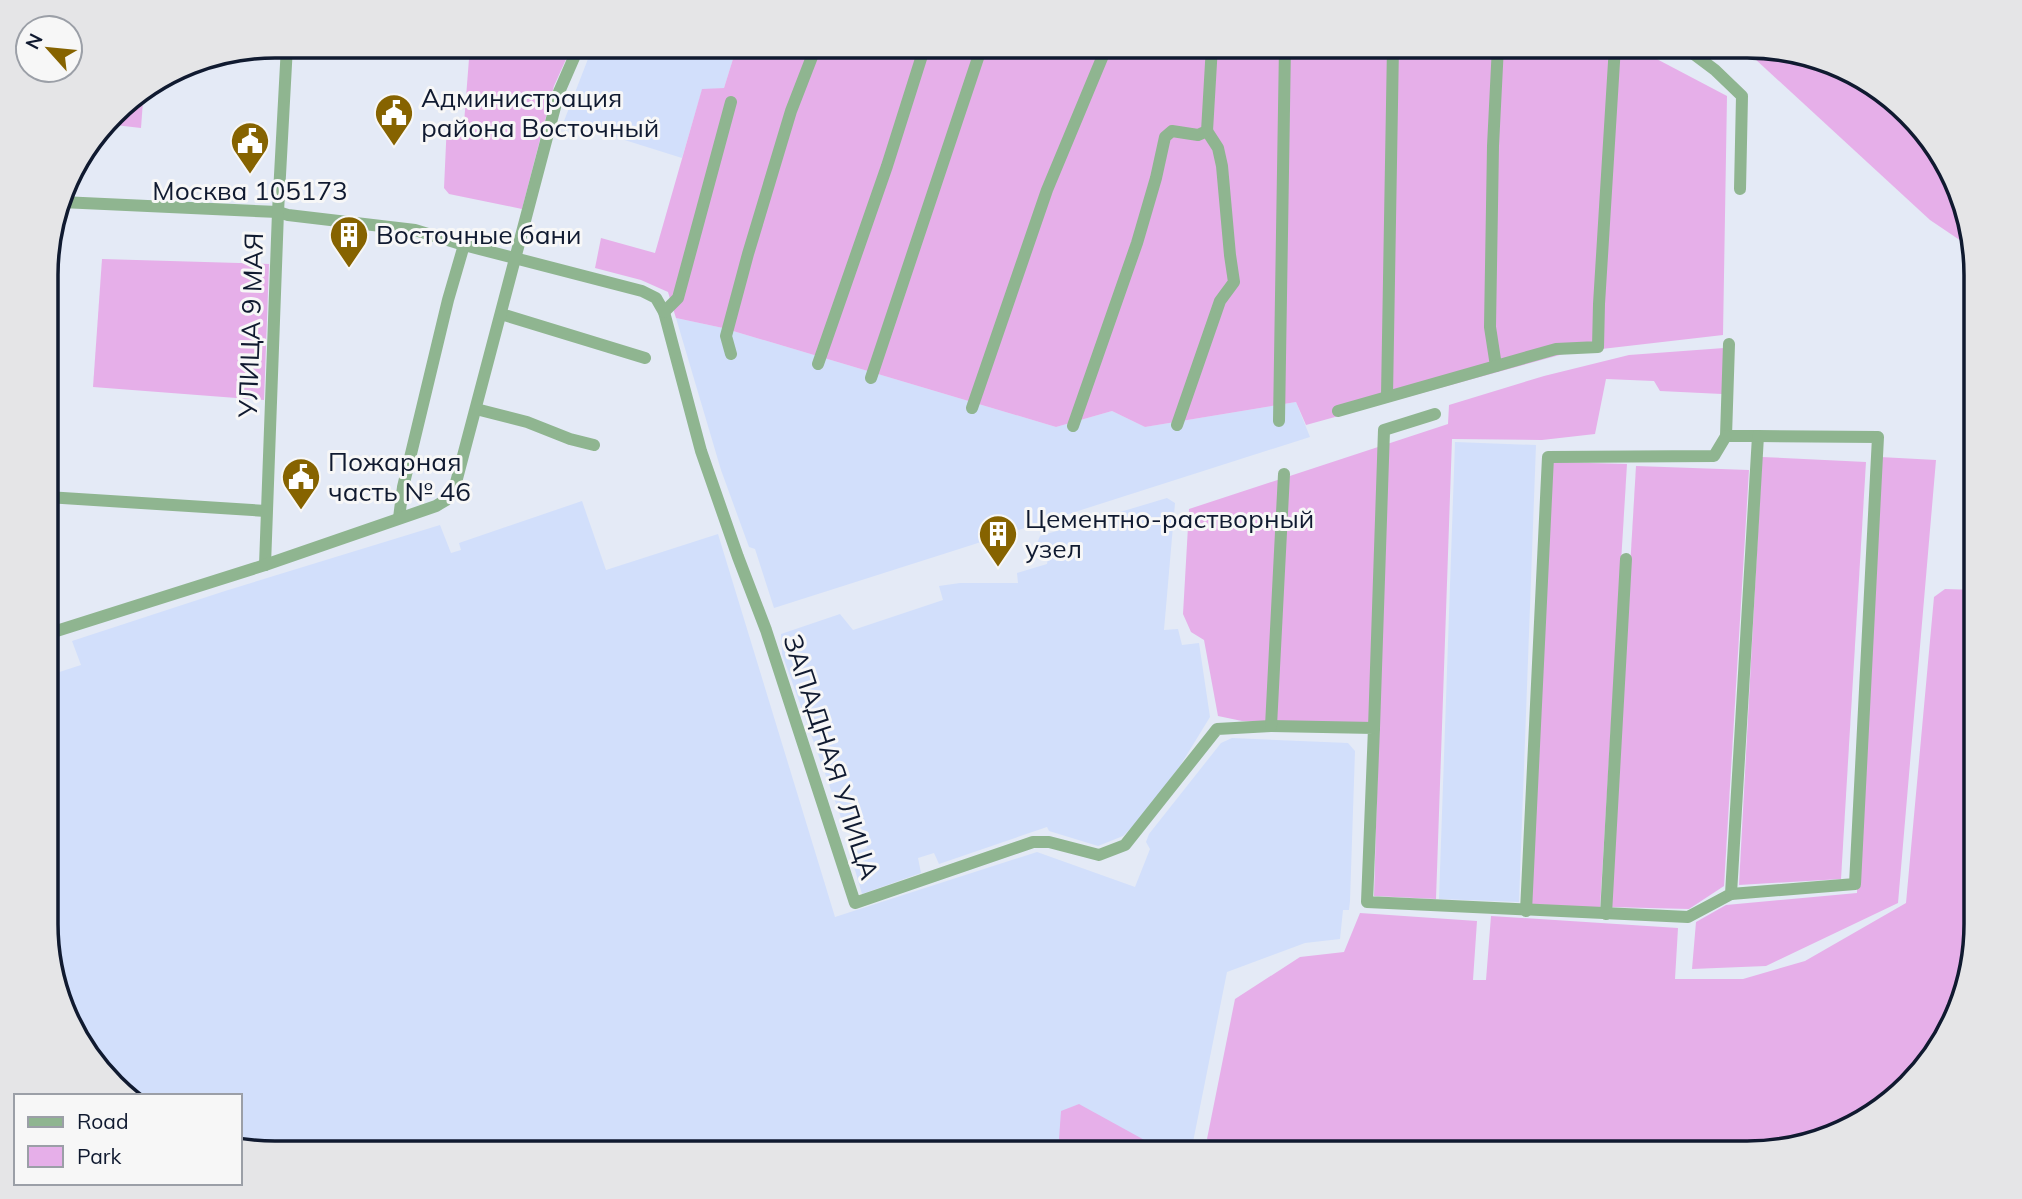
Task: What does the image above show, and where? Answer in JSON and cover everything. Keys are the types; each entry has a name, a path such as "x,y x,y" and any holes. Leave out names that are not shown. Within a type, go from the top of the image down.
{"street":[{"name":"УЛИЦА 9 МАЯ","path":"265,565 286,58"},
{"path":"58,629 265,565 436,506 446,500 454,490 559,92 574,58"},
{"path":"731,354 726,336 748,254 791,111 812,58"},
{"path":"817,363 887,166 921,58"},
{"path":"871,377 978,58"},
{"path":"972,408 1047,190 1102,58"},
{"path":"1177,425 1220,301 1234,282 1222,166 1218,148 1207,131 1211,58"},
{"path":"1279,421 1285,58"},
{"path":"1387,396 1393,58"},
{"path":"1496,366 1490,327 1497,58"},
{"path":"1338,411 1556,349 1598,347 1614,58"},
{"path":"1699,58 1742,96 1740,189"},
{"path":"70,202 278,212 415,230 642,291 656,298 664,312 678,298 731,102"},
{"path":"1073,426 1137,243 1165,137 1172,131 1198,135 1207,131"},
{"path":"399,518 406,474 464,245"},
{"name":"ЗАПАДНАЯ УЛИЦА","path":"664,312 701,451 766,629 855,903 1033,842 1049,842 1099,855 1125,845 1217,729 1271,726 1374,728"},
{"path":"501,314 645,358"},
{"path":"1527,911 1548,457 1714,456 1727,436 1729,344"},
{"path":"476,409 594,444"},
{"path":"1435,414 1384,430 1367,902 1688,917 1731,894 1854,884 1878,438 1727,436"},
{"path":"1731,894 1758,436"},
{"path":"1271,726 1284,474"},
{"path":"58,498 266,511"},
{"path":"1606,914 1626,559"}],"shaded area":[{"path":"588,58 733,58 724,88 702,90 682,158 564,121"},
{"path":"676,318 723,328 1056,427 1112,411 1145,427 1296,402 1310,437 774,608 755,549 749,547 721,470"},
{"path":"1455,442 1536,445 1519,902 1439,899"},
{"path":"1167,498 1175,503 1164,630 1178,629 1182,645 1199,643 1210,717 1180,766 1137,822 1123,836 1098,846 1049,831 1047,827 939,864 934,853 918,858 921,873 862,894 850,853 867,848 860,824 844,826 782,654 781,634 840,614 853,630 943,600 939,586 960,583 1018,583 1017,573 1047,564 1049,552 1036,546 1040,536"},
{"path":"582,501 606,570 718,534 835,917 1037,852 1135,887 1150,849 1146,842 1149,834 1221,743 1232,738 1348,743 1355,751 1350,901 1349,910 1343,910 1340,939 1305,943 1227,972 1193,1141 274,1141 242,1138 242,1094 141,1094 121,1078 94,1045 69,994 62,967 58,925 58,672 81,665 72,641 440,525 451,553 461,550 459,543"}],"green space":[{"path":"469,58 567,58 554,86 522,209 449,194 444,188 447,122 464,123"},
{"path":"733,58 1655,58 1727,96 1723,335 1567,353 1306,425 1296,402 1145,427 1112,411 1056,427 723,328 676,318 668,292 641,280 595,268 601,238 655,253 702,89 724,88"},
{"path":"1755,58 1804,65 1830,74 1856,87 1901,121 1935,166 1948,192 1961,241 1930,220"},
{"path":"143,103 141,128 119,125"},
{"path":"102,259 269,264 264,400 93,387"},
{"path":"1724,348 1722,394 1660,391 1654,381 1606,379 1595,434 1542,440 1452,439 1436,899 1374,896 1379,724 1242,721 1218,716 1204,640 1191,632 1183,614 1189,509 1448,424 1449,405 1544,376 1629,355"},
{"path":"1762,457 1866,462 1841,879 1739,885"},
{"path":"1880,457 1936,460 1898,903 1766,966 1692,969 1696,922 1726,905 1857,893"},
{"path":"1553,462 1627,464 1600,908 1531,904"},
{"path":"1636,466 1749,470 1724,886 1689,909 1610,907"},
{"path":"1945,589 1964,590 1964,939 1957,981 1935,1033 1910,1067 1868,1105 1817,1130 1762,1141 1207,1139 1235,999 1300,957 1344,952 1360,913 1477,921 1473,980 1486,980 1491,916 1678,928 1675,979 1743,979 1805,961 1906,903 1934,597"},
{"path":"1079,1104 1146,1141 1061,1141 1061,1111"}],"place":[{"name":"Администрация района Восточный","path":"394,147"},
{"name":"Москва 105173","path":"250,175"},
{"name":"Восточные бани","path":"349,269"},
{"name":"Пожарная часть № 46","path":"301,511"},
{"name":"Цементно-растворный узел","path":"998,568"}]}
